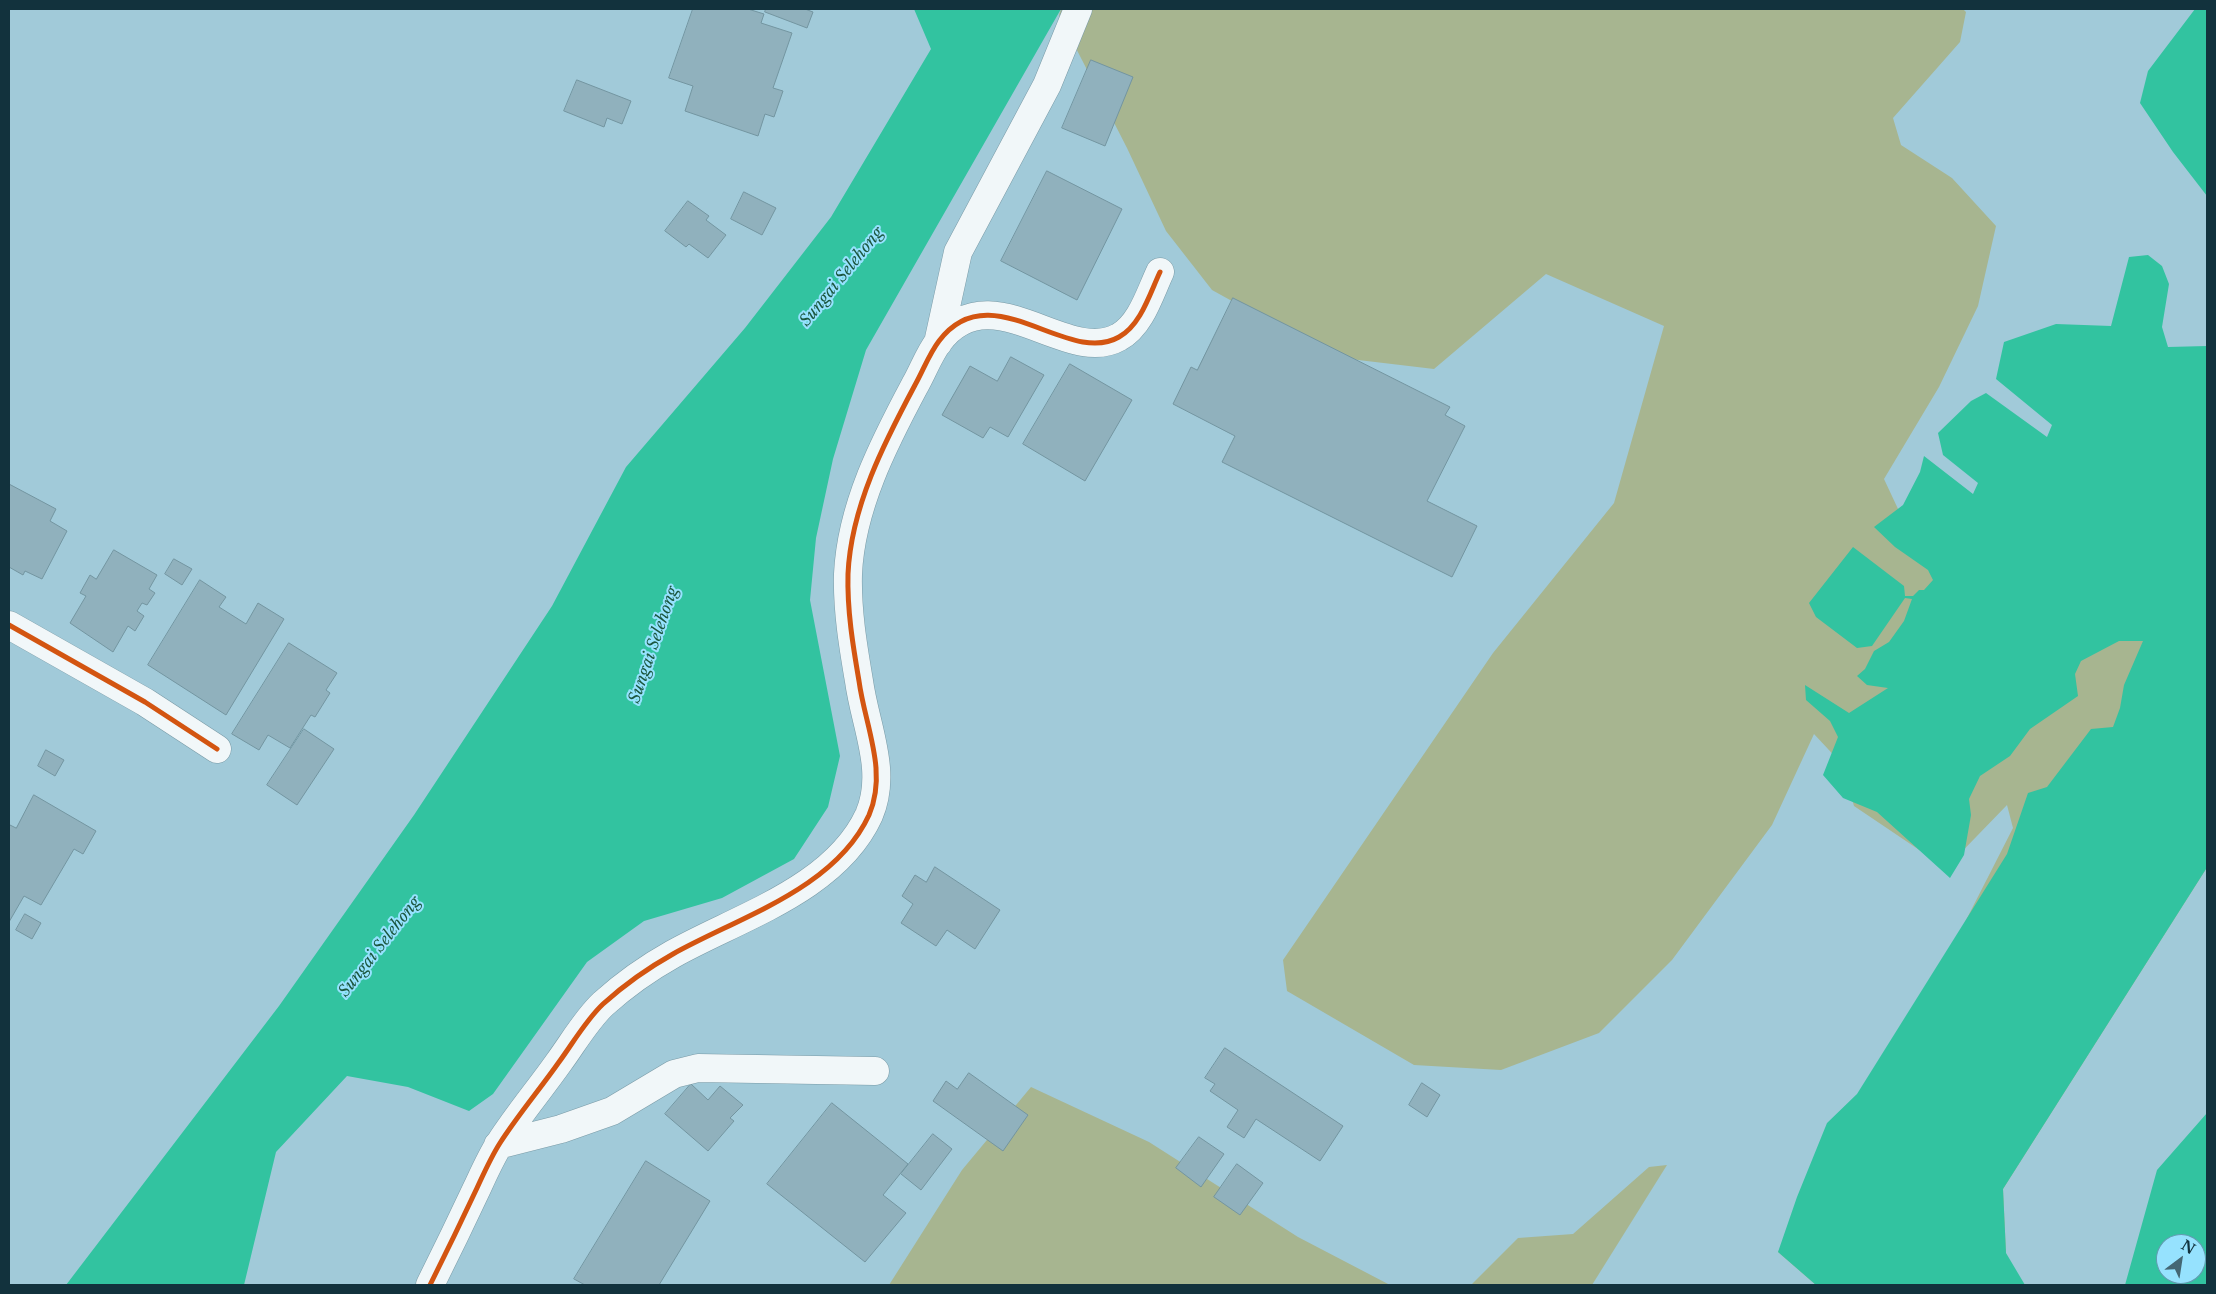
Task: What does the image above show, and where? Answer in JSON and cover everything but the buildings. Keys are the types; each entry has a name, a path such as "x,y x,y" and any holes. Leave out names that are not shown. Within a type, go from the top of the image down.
{"street":[{"path":"430,1285 498,1145 599,1008 625,986 672,955 784,898 819,874 850,844 868,815 878,784 875,754 859,687 848,612 848,571 856,525 869,481 896,420 938,343 958,252 1047,85 1078,9"},
{"path":"938,343 960,321 978,316 1004,317 1096,346 1120,337 1136,321 1160,272"},
{"path":"9,625 145,702 216,749"},
{"path":"498,1145 561,1129 612,1111 674,1074 698,1068 876,1072"}],"shaded area":[{"path":"1061,9 1963,9 1966,12 1960,42 1893,118 1901,145 1952,178 1996,226 1978,306 1939,387 1884,479 1906,526 2207,509 2206,869 2003,1189 2006,1253 1816,1285 1778,1252 1962,928 2013,828 2007,805 1946,868 1854,806 1842,764 1814,734 1772,825 1672,960 1599,1033 1501,1070 1414,1065 1287,991 1283,960 1493,653 1614,503 1664,326 1546,274 1434,369 1333,357 1212,290 1166,231 1127,148 1059,15"},
{"path":"1031,1087 1149,1142 1298,1237 1390,1285 889,1285 962,1170"},
{"path":"1667,1165 1592,1285 1471,1285 1518,1238 1573,1234 1649,1167"}],"water":[{"name":"Sungai Selehong","path":"914,9 1061,9 866,350 833,459 816,538 810,600 840,756 828,807 794,859 722,898 644,921 587,962 493,1094 469,1111 408,1087 347,1076 276,1152 244,1285 66,1285 279,1006 414,815 552,606 626,467 745,328 831,217 931,49"},
{"path":"2195,9 2207,9 2207,196 2173,152 2140,103 2148,71"},
{"path":"2148,255 2162,266 2169,284 2162,327 2168,347 2207,346 2206,869 2003,1189 2006,1253 2025,1285 1816,1285 1778,1252 1797,1197 1827,1123 1857,1094 2007,854 2028,793 2047,787 2091,729 2113,727 2120,708 2124,685 2143,641 2119,641 2081,661 2075,674 2078,696 2030,729 2010,756 1980,776 1969,799 1971,815 1964,855 1950,878 1877,812 1843,798 1823,775 1838,737 1830,721 1806,700 1805,685 1849,713 1888,688 1867,685 1857,676 1865,669 1874,651 1889,642 1904,621 1912,599 1905,598 1872,646 1857,648 1816,617 1809,603 1853,547 1904,586 1905,596 1913,596 1919,590 1924,590 1933,580 1928,570 1895,547 1874,527 1903,505 1920,472 1924,456 1973,494 1978,483 1943,455 1938,433 1971,401 1986,393 2047,437 2052,425 1996,379 2004,342 2056,324 2111,326 2129,257"},
{"path":"2207,1113 2207,1285 2125,1285 2157,1170"}],"cycle path":[{"path":"430,1285 497,1148 585,1024 597,1010 645,971 664,959 755,913 809,882 833,863 854,841 869,815 874,798 876,765 862,698 851,628 848,601 850,549 855,524 871,476 935,346 960,322 982,315 1005,317 1076,341 1098,343 1119,337 1127,332 1139,317 1160,272"},
{"path":"9,625 145,702 217,749"}]}
